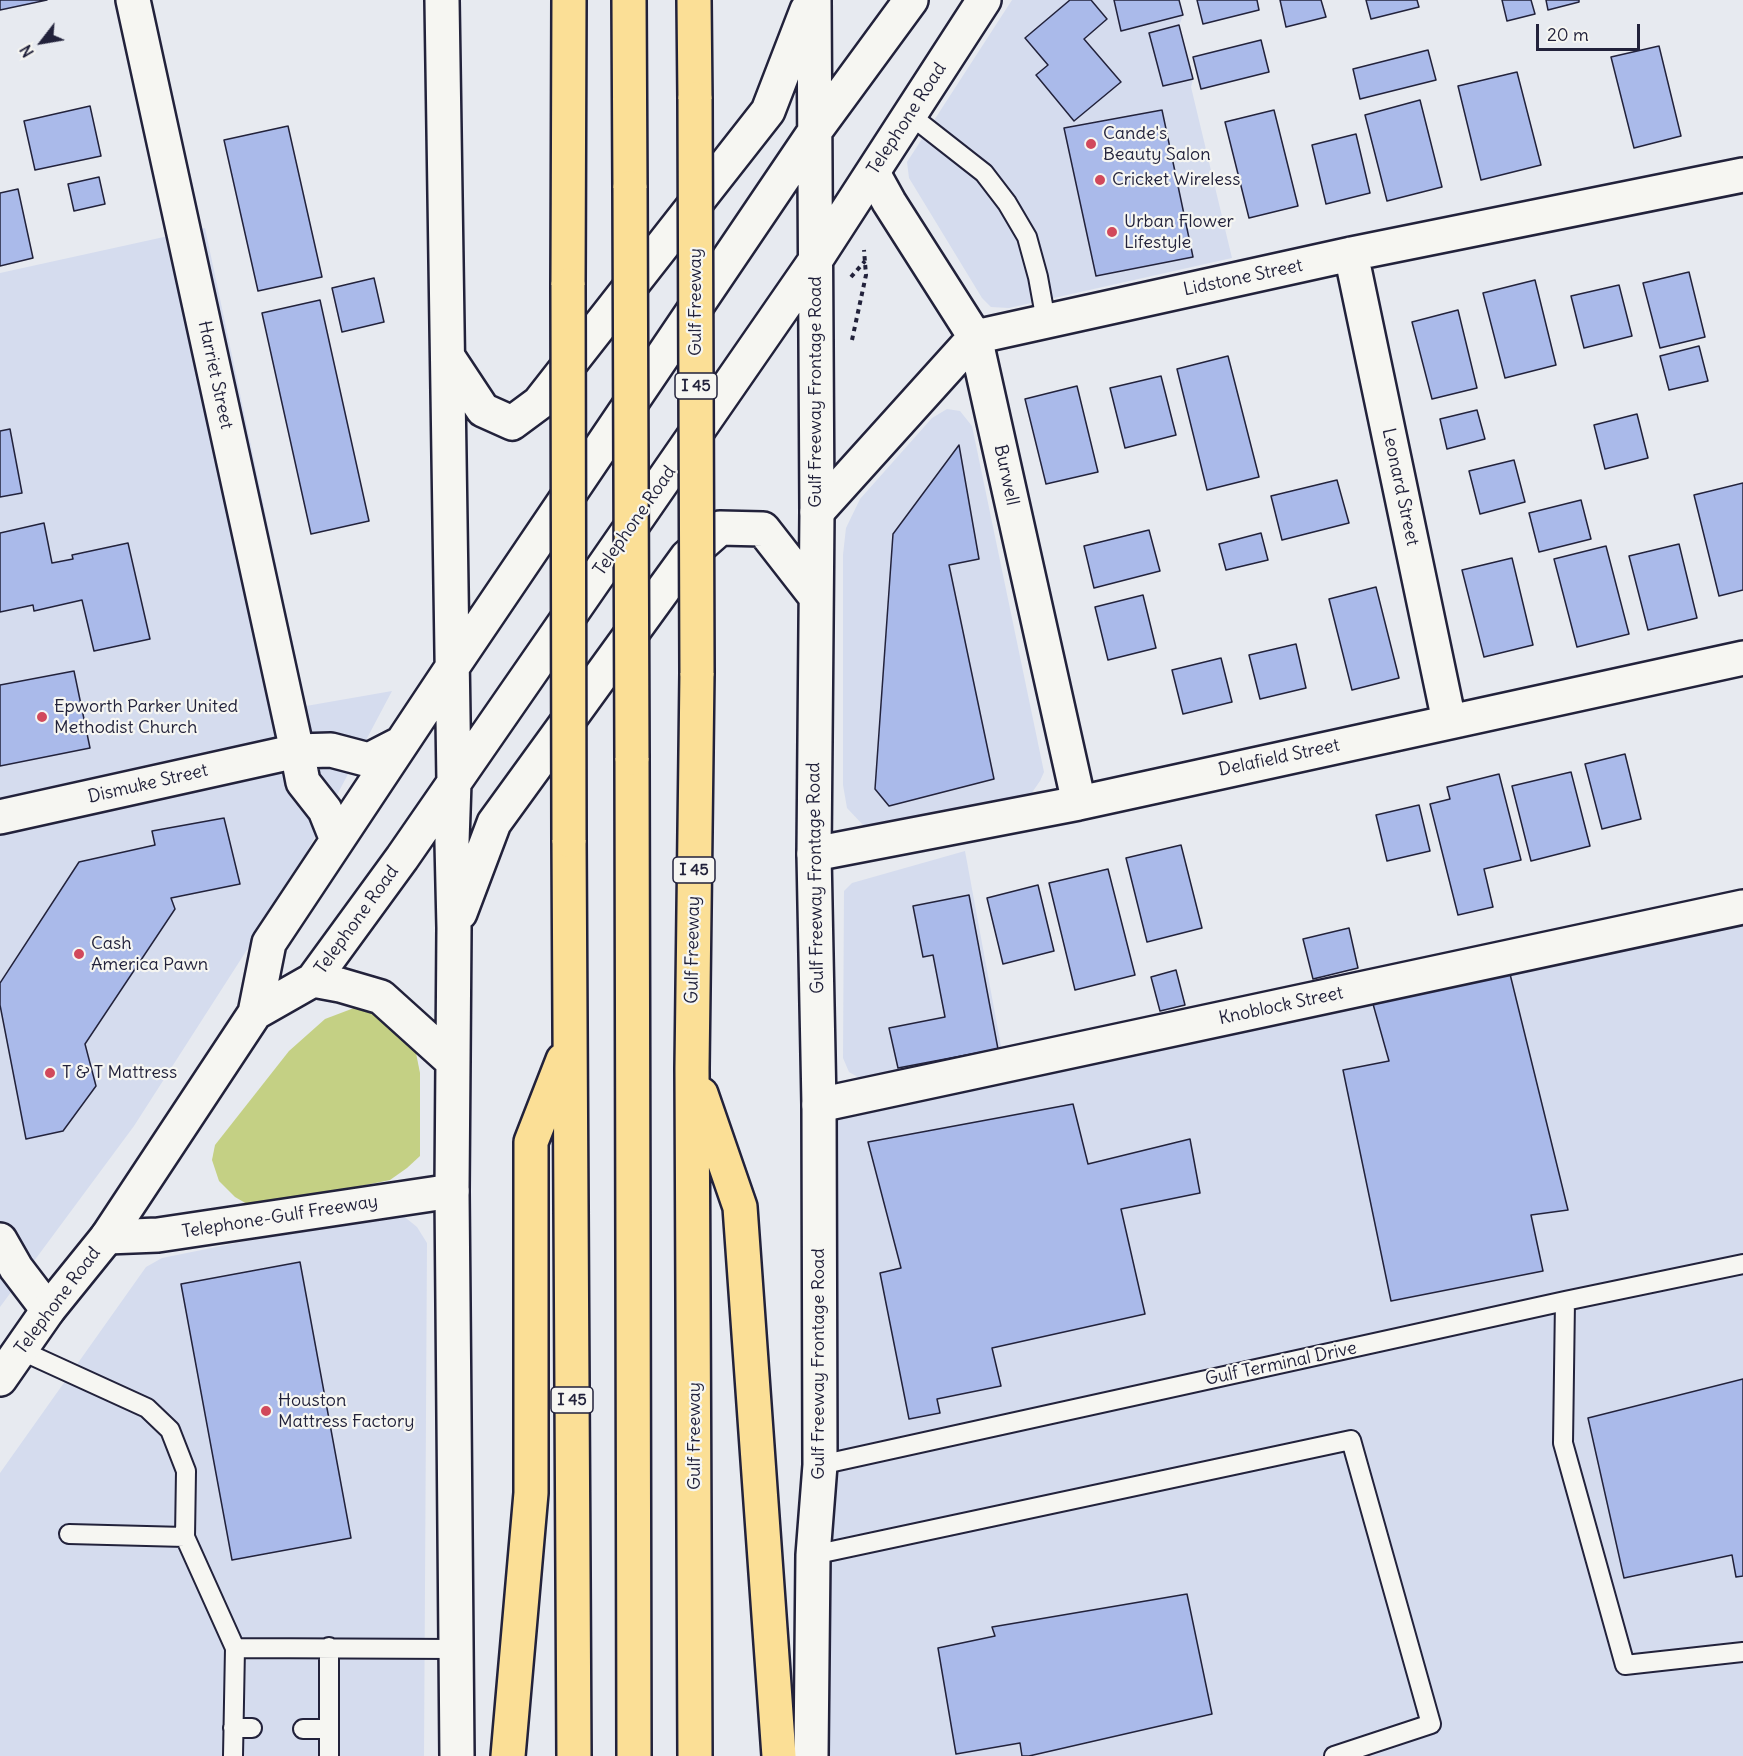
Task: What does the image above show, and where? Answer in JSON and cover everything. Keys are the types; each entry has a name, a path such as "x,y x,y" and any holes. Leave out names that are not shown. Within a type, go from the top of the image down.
{"highway":[{"name":"I 45","path":"569,0 569,840 574,1756"},
{"path":"630,0 634,1756"},
{"name":"Gulf Freeway","path":"694,0 697,673 692,1068 695,1756"},
{"path":"508,1756 531,1493 531,1142 570,1045"},
{"path":"692,1068 740,1207 778,1756"}],"main road":[{"name":"Harriet Street","path":"133,0 303,782 325,810 337,840"},
{"path":"442,0 454,782 452,1191 457,1756"},
{"path":"448,357 483,410 512,423 539,403 768,111 813,0"},
{"name":"Gulf Freeway Frontage Road","path":"811,1756 813,1555 820,1465 819,1105 814,854 817,512 813,0"},
{"name":"Telephone Road","path":"0,1380 48,1310 107,1237 255,1013 269,943 453,666 815,131 911,0"},
{"name":"Telephone Road","path":"255,1013 313,980 454,782 815,261 984,0"},
{"name":"Burwell","path":"873,172 889,202 975,337 1078,803"},
{"name":"Lidstone Street","path":"975,337 1351,254 1742,179"},
{"name":"Leonard Street","path":"1351,254 1449,721"},
{"path":"817,512 975,337"},
{"path":"454,928 494,823 687,557 720,528 764,530 816,597"},
{"name":"Delafield Street","path":"814,854 1078,803 1743,658"},
{"name":"Dismuke Street","path":"0,817 297,751 331,750 369,760 402,743"},
{"name":"Knoblock Street","path":"819,1105 1743,907"},
{"path":"313,980 381,997 453,1062"},
{"name":"Telephone-Gulf Freeway","path":"107,1237 158,1235 452,1191"},
{"path":"0,1239 16,1268 48,1310"}],"lane":[{"path":"910,115 984,173 1007,203 1027,237 1038,277 1046,321"},
{"name":"Gulf Terminal Drive","path":"820,1465 1743,1264"},
{"path":"1565,1301 1563,1443 1625,1665 1743,1652"},
{"path":"20,1350 147,1408 170,1430 186,1471 185,1538 235,1648 233,1756"},
{"path":"813,1555 1352,1440 1431,1724 1334,1756"},
{"path":"69,1534 185,1538"},
{"path":"235,1648 329,1647 456,1650"},
{"path":"329,1647 329,1756"},
{"path":"234,1728 252,1728"},
{"path":"303,1729 329,1729"}],"path":[{"path":"851,345 866,275 864,244"},
{"path":"850,278 865,261"}],"shaded area":[{"path":"1012,0 1179,0 1183,15 1179,26 1193,79 1191,87 1232,258 1009,308 991,307 982,298 909,178 907,162"},
{"path":"205,228 306,706 392,691 293,878 134,1126 0,1307 0,273"},
{"path":"947,409 960,411 972,426 1044,772 1031,794 1017,800 881,830 863,825 847,808 843,785 843,555 846,528 860,499 932,418"},
{"path":"965,851 1003,1057 863,1080 849,1072 843,1058 844,891 852,883"},
{"path":"1743,923 1743,1756 809,1756 819,1105 1007,1075 1373,1004"},
{"path":"380,1214 401,1214 417,1227 427,1243 424,1756 0,1756 0,1473 146,1267 162,1258"}],"green space":[{"path":"354,1008 375,1010 403,1030 416,1053 420,1073 420,1156 390,1180 254,1208 235,1197 219,1181 212,1160 215,1145 289,1051 325,1019"}],"building":[{"path":"0,0 47,0 0,10"},
{"path":"1070,0 1091,0 1107,19 1084,39 1121,82 1074,121 1036,75 1048,65 1025,38"},
{"path":"1114,0 1179,0 1183,15 1121,31"},
{"path":"1197,0 1257,0 1259,10 1203,24"},
{"path":"1280,0 1321,0 1326,17 1286,27"},
{"path":"1366,0 1417,0 1419,7 1371,19"},
{"path":"1502,0 1531,0 1535,14 1507,21"},
{"path":"1546,0 1579,0 1579,2 1548,10"},
{"path":"1179,25 1193,79 1163,86 1149,33"},
{"path":"1261,40 1269,72 1201,89 1193,57"},
{"path":"1659,46 1681,136 1634,148 1611,57"},
{"path":"1428,50 1436,80 1360,99 1353,69"},
{"path":"1517,72 1541,165 1481,180 1458,86"},
{"path":"1420,100 1442,187 1387,201 1365,115"},
{"path":"90,106 101,156 35,170 24,121"},
{"path":"1162,110 1193,257 1096,276 1064,128"},
{"path":"1274,110 1298,206 1249,218 1225,122"},
{"path":"288,126 322,277 258,291 224,140"},
{"path":"1356,134 1370,193 1326,204 1312,145"},
{"path":"99,177 105,204 74,211 68,184"},
{"path":"18,189 33,258 0,266 0,193"},
{"path":"1689,272 1705,337 1660,348 1643,283"},
{"path":"374,278 384,322 342,332 332,288"},
{"path":"1535,280 1556,365 1505,378 1483,293"},
{"path":"1619,285 1632,336 1584,348 1571,296"},
{"path":"320,300 369,521 311,534 262,313"},
{"path":"1458,310 1477,388 1432,399 1412,322"},
{"path":"1699,346 1708,381 1669,390 1660,356"},
{"path":"1228,356 1259,477 1207,490 1177,369"},
{"path":"1161,376 1176,435 1125,448 1110,388"},
{"path":"1077,386 1098,472 1046,484 1025,399"},
{"path":"1477,410 1485,439 1447,449 1440,419"},
{"path":"1637,414 1648,458 1605,469 1594,425"},
{"path":"10,429 22,493 0,497 0,431"},
{"path":"959,445 979,559 949,565 994,779 889,806 875,789 893,534"},
{"path":"1514,460 1525,502 1480,514 1469,471"},
{"path":"1337,480 1349,523 1282,540 1271,496"},
{"path":"1743,483 1743,590 1719,596 1694,495"},
{"path":"1581,500 1591,539 1539,552 1529,513"},
{"path":"44,523 52,563 73,559 72,555 128,543 150,639 94,651 82,600 34,611 33,605 0,612 0,533"},
{"path":"1149,530 1160,571 1094,588 1084,546"},
{"path":"1261,533 1268,560 1226,570 1219,544"},
{"path":"1679,544 1697,618 1648,630 1629,556"},
{"path":"1606,546 1629,634 1577,647 1554,559"},
{"path":"1512,558 1533,645 1484,657 1462,570"},
{"path":"1376,587 1399,678 1352,690 1329,599"},
{"path":"1143,595 1156,648 1108,660 1095,607"},
{"path":"1296,644 1306,688 1260,699 1249,655"},
{"path":"1221,658 1232,702 1183,714 1172,670"},
{"name":"Epworth Parker United Methodist Church","path":"74,671 90,748 0,766 0,685"},
{"path":"1625,754 1641,819 1602,829 1585,764"},
{"path":"1571,772 1590,846 1531,861 1512,786"},
{"path":"1499,774 1521,860 1484,869 1493,907 1458,915 1430,804 1450,799 1447,787"},
{"path":"1419,805 1430,851 1387,861 1376,815"},
{"path":"224,818 240,884 171,898 175,909 85,1044 96,1086 63,1131 26,1139 0,1005 0,983 79,862 155,845 152,831"},
{"path":"1181,845 1202,928 1147,942 1126,858"},
{"path":"1108,869 1135,975 1075,990 1049,883"},
{"path":"1038,885 1054,951 1003,964 987,898"},
{"path":"969,895 998,1049 898,1068 889,1028 945,1017 933,955 923,957 913,906"},
{"path":"1349,928 1358,968 1313,979 1303,939"},
{"path":"1176,970 1185,1005 1160,1011 1151,977"},
{"path":"1510,974 1568,1210 1531,1215 1543,1271 1391,1301 1343,1070 1389,1061 1373,1004"},
{"path":"1073,1104 1088,1164 1190,1139 1200,1193 1121,1209 1145,1314 992,1348 1001,1386 937,1399 940,1413 909,1419 880,1273 901,1268 868,1142"},
{"name":"Houston Mattress Factory","path":"300,1262 351,1538 232,1560 181,1284"},
{"path":"1743,1379 1743,1576 1736,1577 1732,1555 1624,1578 1588,1418"},
{"path":"1187,1594 1212,1714 1029,1756 1022,1756 1020,1743 956,1754 938,1648 995,1636 992,1627"}],"place":[{"name":"Cande's Beauty Salon","path":"1091,144"},
{"name":"Cricket Wireless","path":"1100,180"},
{"name":"Urban Flower Lifestyle","path":"1112,232"},
{"name":"Epworth Parker United Methodist Church","path":"42,717"},
{"name":"Cash America Pawn","path":"79,954"},
{"name":"T & T Mattress","path":"50,1073"},
{"name":"Houston Mattress Factory","path":"266,1411"}]}
